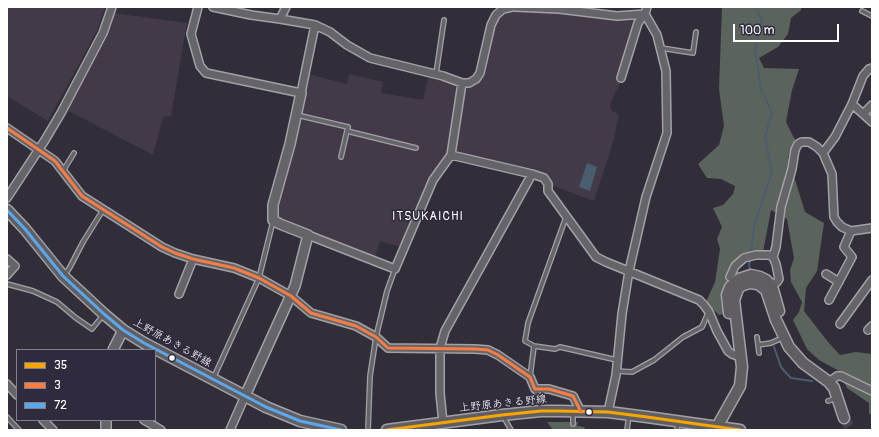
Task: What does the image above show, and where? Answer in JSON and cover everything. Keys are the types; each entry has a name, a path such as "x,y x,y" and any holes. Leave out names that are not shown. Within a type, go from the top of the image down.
{"main road":[{"name":"上野原あきる野線","path":"7,210 63,276 123,330 156,349"},
{"path":"717,427 740,386 742,376 740,358 728,306 728,292 733,284 739,279 751,275 766,280 769,288 776,295 785,337 792,351 803,363 829,382 834,388 833,399 844,418"},
{"name":"上野原あきる野線","path":"156,349 266,407 300,421 341,430"},
{"name":"上野原あきる野線","path":"387,430 541,411 608,412 690,427 717,427 740,430"}],"street":[{"path":"7,198 39,150 60,114 103,33 112,7"},
{"path":"198,7 191,34 200,66 206,73 301,93"},
{"path":"213,7 315,26 330,32 347,45 370,58 436,74 462,83 469,83 476,79 480,74 491,25 496,15 503,9 512,7"},
{"path":"280,19 286,7"},
{"path":"515,7 559,9 617,16 646,11"},
{"path":"608,412 616,371 629,271 646,197 667,133 666,71 656,35 646,11"},
{"path":"621,78 638,23 646,11"},
{"path":"315,26 297,115 273,205 273,220 308,235 395,268 432,180 451,154 462,83"},
{"path":"823,153 831,144 852,104 863,76 869,69 872,68"},
{"path":"852,104 872,122"},
{"path":"863,114 872,105"},
{"path":"7,128 55,161 82,196 175,254 234,268 259,278 291,296 311,313 356,326 376,337 388,348 488,350 498,355 530,377 535,389 548,389 573,396 577,412"},
{"path":"769,288 779,279 773,257 776,247 782,206 792,169 796,146 802,142 809,142 817,146 823,153 832,174 834,217 842,227 851,231 872,228"},
{"path":"451,154 544,178 548,184 548,191 596,257 699,300 709,312 728,351 740,358"},
{"path":"443,423 440,392 440,348 444,332 532,174"},
{"path":"829,300 852,257 844,247 851,231"},
{"path":"230,430 295,286 308,235"},
{"path":"730,277 739,261 747,257 760,255 773,257"},
{"path":"7,259 15,266 7,276"},
{"path":"179,294 193,259"},
{"path":"826,274 839,282"},
{"path":"840,324 872,280"},
{"path":"114,349 123,330"},
{"path":"829,382 837,376 841,376 872,391"},
{"path":"7,384 16,394"},
{"path":"44,421 52,430"},
{"path":"146,421 161,430"}],"lane":[{"path":"862,11 872,16"},
{"path":"436,74 444,20"},
{"path":"660,48 693,53 696,32"},
{"path":"297,115 348,127 341,157"},
{"path":"347,131 416,148"},
{"path":"63,171 74,153"},
{"path":"63,276 104,210"},
{"path":"566,216 528,323 525,341 534,346 555,349 560,347 617,360"},
{"path":"213,379 259,278 273,220"},
{"path":"368,430 370,376 376,337 387,291 395,268"},
{"path":"7,284 33,291 57,302 92,329 104,314"},
{"path":"616,371 632,372 654,360 683,337 702,326 709,312"},
{"path":"757,337 759,353"},
{"path":"758,345 785,337"},
{"path":"530,377 534,346"},
{"path":"535,389 541,411"},
{"path":"573,424 577,412"},
{"path":"502,415 511,430"},
{"path":"627,430 629,415"},
{"path":"7,417 19,430"}],"shaded area":[{"path":"7,7 105,7 97,31 48,121 7,96"},
{"path":"722,7 801,7 801,10 791,18 788,34 778,47 759,58 764,68 799,69 792,90 786,122 795,140 788,157 805,212 824,223 817,271 806,288 804,311 840,355 856,352 872,354 872,416 869,413 869,403 847,388 839,371 819,360 807,349 793,320 799,312 802,302 791,282 790,270 794,258 787,219 771,210 763,252 744,254 733,266 721,300 723,314 719,315 706,302 715,282 720,249 717,239 722,227 713,208 723,205 733,194 735,186 721,179 707,178 698,164 719,145 724,126 719,89"},
{"path":"512,9 631,18 636,22 619,79 620,83 610,104 611,110 619,115 612,146 594,201 551,185 549,176 454,151 464,88 472,85 483,73 496,23 502,14"},
{"path":"113,13 187,23 171,116 163,117 153,155 67,110 106,34"},
{"path":"308,74 347,84 349,74 383,82 381,93 423,100 429,75 459,84 452,133 450,133 448,154 401,247 380,241 375,257 281,221 276,213 293,151"},
{"path":"547,422 578,422 577,426 584,427 586,430 553,430"}],"water":[{"path":"587,163 597,167 590,191 579,187"}],"waterway":[{"path":"751,253 754,226 772,171 765,138 772,112 761,90 755,49 762,19 755,7"},
{"path":"750,258 749,266 751,271"},
{"path":"774,347 781,367 791,378 812,381"}],"tunnel":[{"path":"844,418 851,430"}],"transit line":[{"name":"3","path":"7,128 55,161 82,196 162,247 193,259 234,268 259,278 291,296 311,313 356,326 376,337 388,348 488,350 498,355 530,377 535,389 549,389 573,396 581,412"},
{"name":"72","path":"7,210 25,229 63,276 123,330 155,349"},
{"name":"72","path":"156,349 266,407 300,421 341,430"},
{"name":"35","path":"387,430 541,411 608,412 740,430"}],"district":[{"name":"ITSUKAICHI","path":"428,217"}]}
